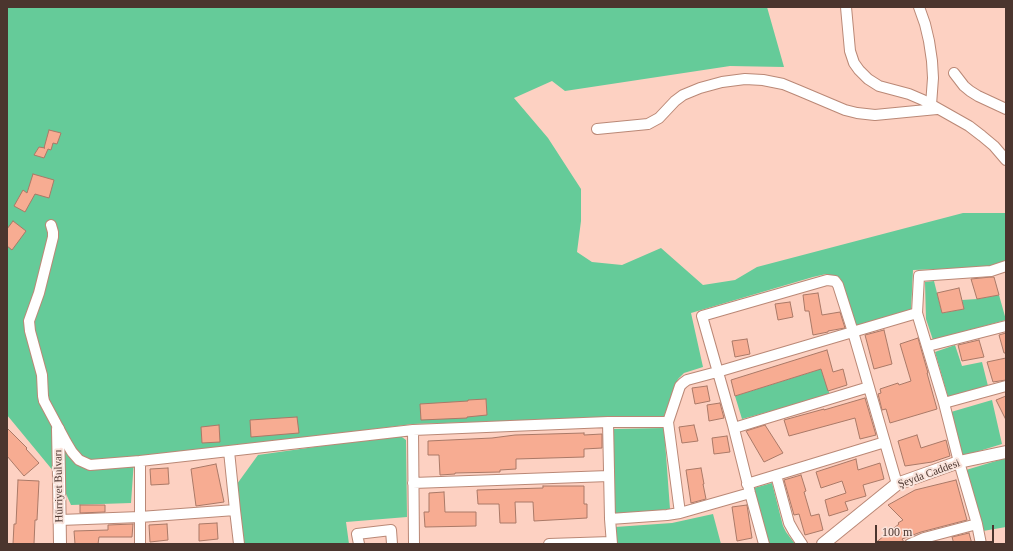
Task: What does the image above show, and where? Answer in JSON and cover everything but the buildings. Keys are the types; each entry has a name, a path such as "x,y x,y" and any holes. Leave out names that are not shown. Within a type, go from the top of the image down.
{"main road":[{"name":"Hürriyet Bulvarı","path":"58,429 63,519 67,544"},
{"name":"Hürriyet Bulvarı","path":"60,544 63,519 66,442"},
{"name":"Şeyda Caddesi","path":"823,544 897,484 959,462 1006,452"}],"street":[{"path":"846,7 850,51 854,63 859,70 879,86 909,94 968,126 994,146 1006,160"},
{"path":"919,7 930,40 934,107"},
{"path":"954,73 970,91 1006,109"},
{"path":"597,129 648,124 659,118 683,95 700,88 722,82 745,79 763,80 783,84 845,110 857,113 875,115 934,107"},
{"path":"51,225 53,237 29,326 42,375 44,401 58,429 72,452 80,460 90,465 229,452 413,430 608,422 668,422"},
{"path":"981,544 977,524 944,403 918,313 919,276 991,271 1006,266"},
{"path":"764,544 748,489 734,428 702,316 827,280 835,281 838,285 853,332 897,484"},
{"path":"680,513 668,422 680,386 683,383 687,380 918,313"},
{"path":"928,346 1006,326"},
{"path":"944,403 1006,386"},
{"path":"734,428 868,387"},
{"path":"549,544 612,543 610,519 608,422"},
{"path":"413,430 414,544"},
{"path":"610,519 680,513 748,489 776,475 885,442"},
{"path":"229,452 239,544"},
{"path":"140,461 140,544"},
{"path":"776,475 789,523 802,544"},
{"path":"413,483 609,476"},
{"path":"63,519 140,517 235,510"},
{"path":"910,544 924,538 977,524"},
{"path":"359,544 357,534 391,530 392,544"}],"green space":[{"path":"7,7 767,7 784,67 730,66 565,91 552,81 514,98 548,138 581,189 581,221 577,252 592,262 622,265 661,248 703,285 735,280 757,267 963,213 1006,213 1006,263 993,267 913,270 911,311 856,329 840,278 826,274 691,313 703,367 684,373 678,379 664,416 413,424 134,460 131,503 71,505 59,478 7,415"},
{"path":"934,281 942,313 964,309 962,300 999,295 1006,320 933,340 926,319 925,282"},
{"path":"955,345 962,366 982,362 988,386 948,397 935,352"},
{"path":"821,369 830,395 742,419 735,396"},
{"path":"992,400 1002,444 963,456 951,412"},
{"path":"664,428 670,509 615,515 613,429"},
{"path":"399,435 406,440 407,517 346,522 349,544 244,544 237,484 258,455"},
{"path":"1006,458 1006,527 983,531 966,470"},
{"path":"772,483 783,526 795,544 768,544 754,488"},
{"path":"713,514 721,544 616,544 615,527 672,523"}]}
